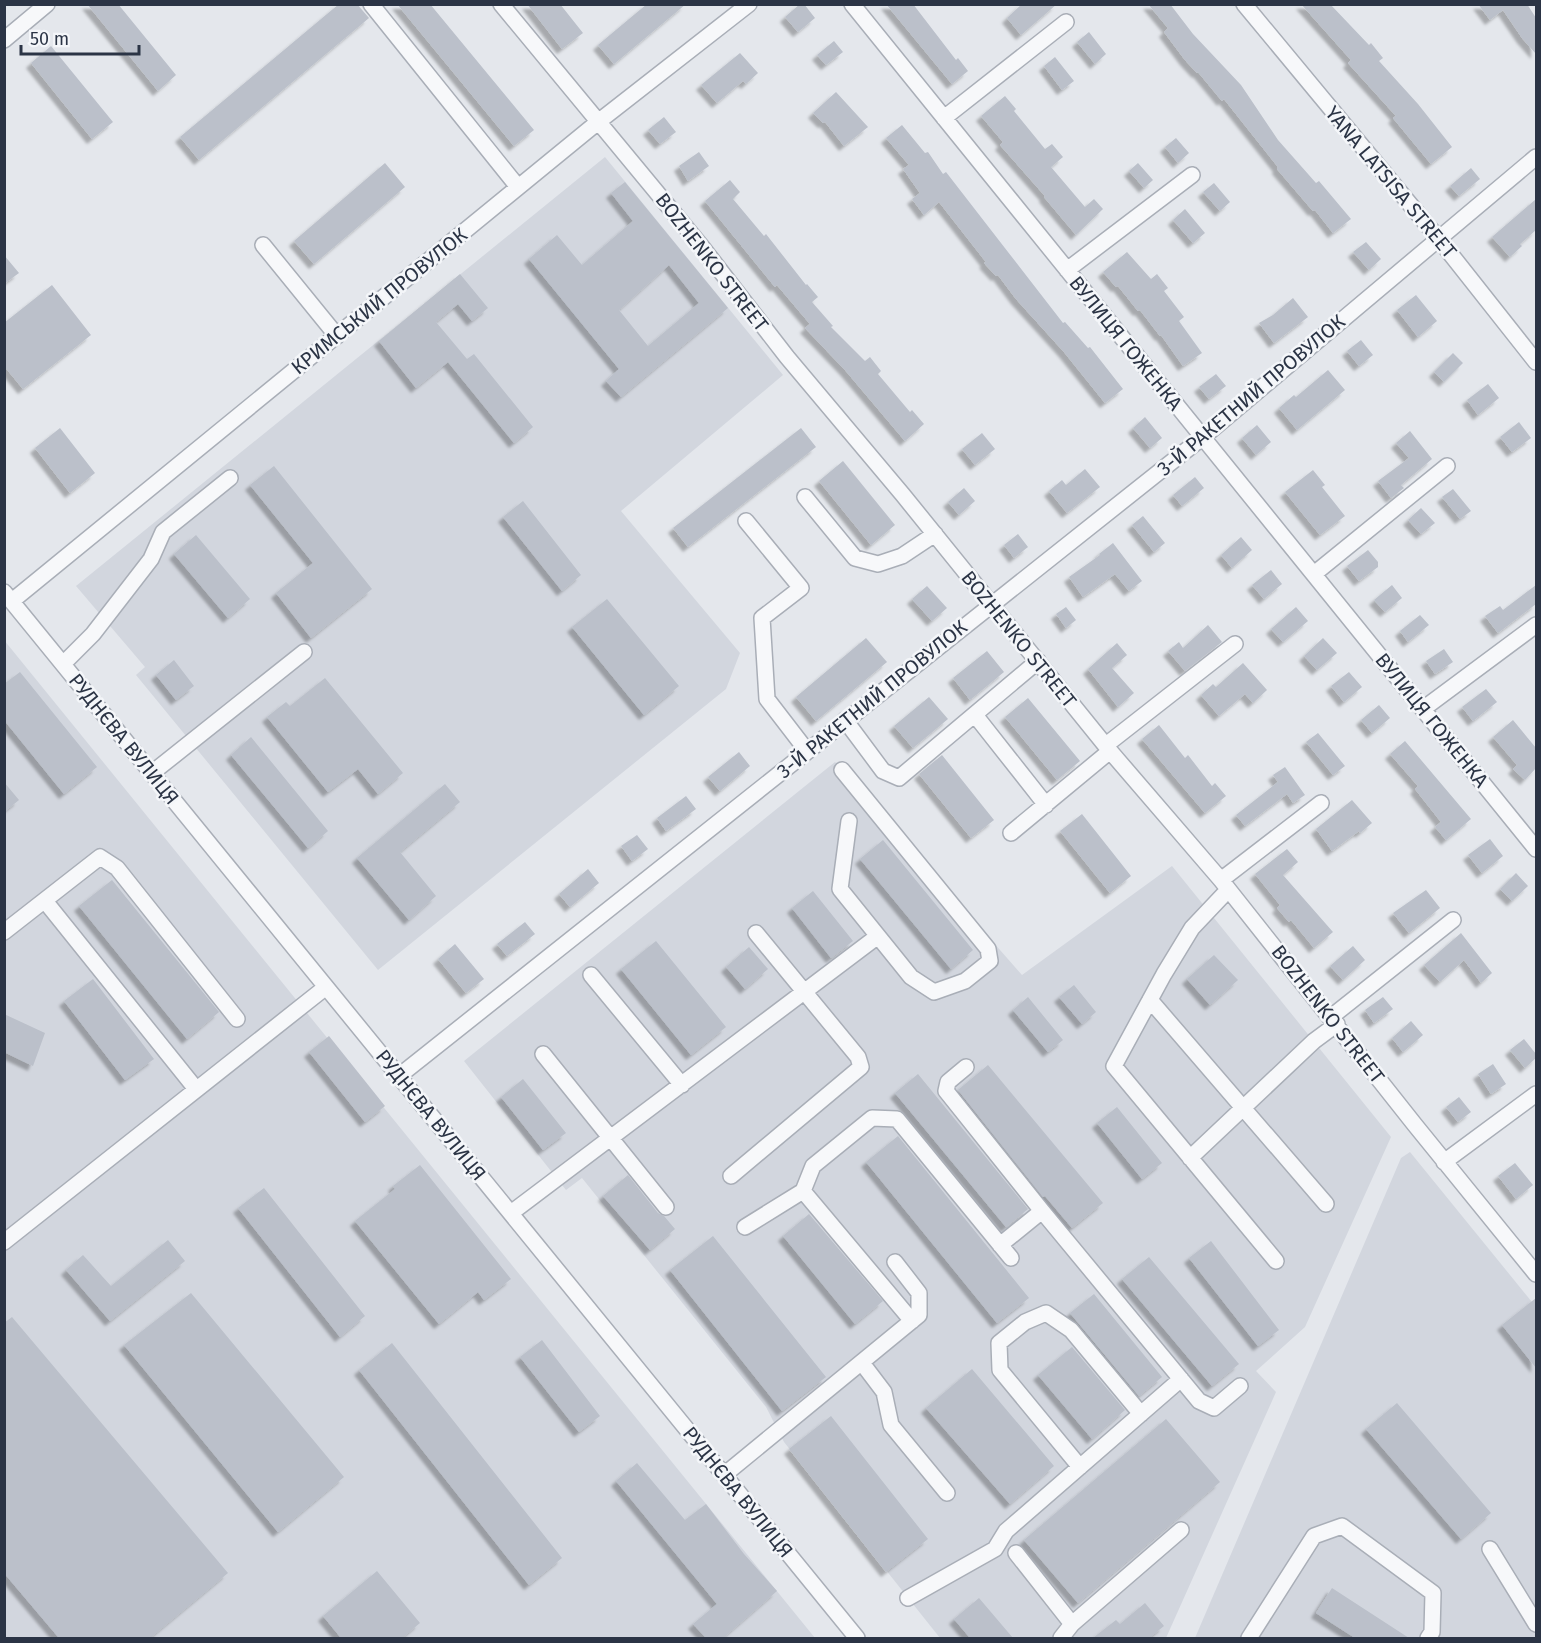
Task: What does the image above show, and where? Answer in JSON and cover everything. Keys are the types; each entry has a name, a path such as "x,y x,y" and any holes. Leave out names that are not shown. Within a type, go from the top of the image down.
{"street":[{"path":"4,40 47,4"},
{"path":"371,4 518,187"},
{"name":"BOZHENKO STREET","path":"501,4 702,247 787,357 1108,748 1224,885 1536,1274"},
{"name":"КРИМСЬКИЙ ПРОВУЛОК","path":"8,597 337,336 598,122 749,4"},
{"name":"ВУЛИЦЯ ГОЖЕНКА","path":"852,4 1536,849"},
{"name":"YANA LATSISA STREET","path":"1244,4 1536,362"},
{"path":"944,118 1066,22"},
{"name":"3-Й РАКЕТНИЙ ПРОВУЛОК","path":"399,1076 1203,437 1536,157"},
{"path":"1067,270 1192,175"},
{"path":"263,245 337,336"},
{"path":"1314,574 1447,466"},
{"path":"63,664 93,634 152,559 163,532 230,478"},
{"path":"805,497 855,558 878,564 902,556 934,534"},
{"path":"746,521 801,588 762,618 767,699 807,751"},
{"name":"РУДНЄВА ВУЛИЦЯ","path":"8,597 857,1638"},
{"path":"1423,709 1536,625"},
{"path":"1011,833 1046,805 1108,748 1235,644"},
{"path":"152,773 304,652"},
{"path":"845,720 883,771 899,778 1038,661"},
{"path":"975,715 1046,805"},
{"path":"842,770 988,949 990,961 965,981 934,992 911,977 840,889 849,821"},
{"path":"1276,1261 1114,1066 1192,928 1224,885 1321,803"},
{"path":"4,932 100,857 117,868 237,1019"},
{"path":"45,901 196,1089"},
{"path":"1190,1158 1334,1021 1453,920"},
{"path":"731,1176 861,1067 858,1057 756,933"},
{"path":"511,1213 878,936"},
{"path":"591,975 682,1085"},
{"path":"4,1242 326,987"},
{"path":"1150,1000 1326,1204"},
{"path":"543,1054 666,1207"},
{"path":"966,1067 948,1082 946,1091 1199,1401 1214,1408 1240,1386"},
{"path":"1444,1162 1536,1094"},
{"path":"745,1227 803,1191 813,1166 872,1118 897,1119 1011,1258"},
{"path":"803,1191 912,1321"},
{"path":"1000,1245 1042,1211"},
{"path":"724,1475 919,1316 920,1293 895,1262"},
{"path":"1080,1467 1000,1370 999,1343 1025,1322 1046,1313 1071,1330 1141,1414"},
{"path":"862,1363 884,1392 891,1425 947,1493"},
{"path":"908,1598 995,1550 1006,1531 1180,1378"},
{"path":"1249,1638 1314,1536 1342,1526 1433,1593 1432,1632 1428,1638"},
{"path":"1061,1638 1072,1624 1181,1530"},
{"path":"1490,1549 1536,1624"},
{"path":"1016,1553 1072,1624"}],"shaded area":[{"path":"605,157 783,375 621,511 740,653 726,689 378,970 136,675 145,667 76,586"},
{"path":"4,640 411,1141 815,1638 5,1638"},
{"path":"835,762 1022,975 1172,866 1391,1137 1305,1327 1256,1371 1276,1392 1166,1638 940,1638 784,1442 766,1407 582,1178 566,1190 464,1061"},
{"path":"1410,1152 1536,1307 1536,1638 1195,1638 1401,1158"}],"building":[{"path":"87,4 118,4 176,75 158,91"},
{"path":"339,4 357,4 369,18 199,160 180,137"},
{"path":"397,4 430,4 534,130 514,146"},
{"path":"527,4 560,4 583,33 562,49"},
{"path":"647,4 686,4 614,64 598,45"},
{"path":"800,4 804,4 815,18 798,32 785,17"},
{"path":"886,4 913,4 956,60 958,58 968,71 952,84"},
{"path":"1022,4 1057,4 1021,35 1007,18"},
{"path":"1148,4 1170,4 1193,34 1241,85 1278,140 1316,183 1319,181 1351,219 1333,233 1277,169 1278,167 1224,99 1222,101 1185,60 1164,32 1168,28"},
{"path":"1301,4 1330,4 1369,45 1371,43 1383,58 1379,61 1418,104 1452,147 1431,164 1393,118 1396,116 1348,63 1351,60"},
{"path":"1478,4 1527,4 1536,18 1536,54 1503,10 1490,20"},
{"path":"1089,32 1106,54 1095,64 1077,42"},
{"path":"834,41 843,52 826,65 817,55"},
{"path":"51,46 113,122 92,139 31,63"},
{"path":"740,53 758,73 746,84 743,81 717,103 701,85"},
{"path":"1055,57 1074,81 1062,90 1044,66"},
{"path":"836,92 868,127 844,146 825,122 823,123 813,113"},
{"path":"1005,96 1016,109 1014,111 1045,149 1052,144 1063,157 1051,167 1085,207 1094,199 1103,209 1076,235 1000,145 1003,142 981,116"},
{"path":"664,117 676,132 660,144 648,130"},
{"path":"902,125 925,153 928,152 943,174 946,172 1063,323 1065,322 1088,348 1090,347 1123,389 1105,403 998,275 996,276 984,263 986,262 939,202 924,215 912,199 920,193 903,169 909,165 886,138"},
{"path":"1176,138 1189,153 1178,163 1165,147"},
{"path":"699,152 709,166 688,181 679,166"},
{"path":"385,163 405,187 314,264 294,241"},
{"path":"1138,163 1153,180 1144,188 1129,171"},
{"path":"1471,168 1480,179 1459,196 1450,186"},
{"path":"730,180 740,192 733,199 764,236 766,234 818,297 812,302 833,326 831,327 865,361 870,357 881,371 878,374 910,412 912,410 924,424 905,441 845,370 805,328 810,324 777,285 775,287 705,201"},
{"path":"625,182 728,308 621,397 606,381 619,369 529,259 557,235 582,265 633,221 611,193","holes":["669,265 699,303 648,346 619,310"]},
{"path":"1214,183 1230,202 1220,211 1203,192"},
{"path":"1536,199 1536,230 1520,244 1522,246 1510,257 1492,237"},
{"path":"1185,209 1205,233 1193,243 1173,220"},
{"path":"1366,242 1381,259 1369,270 1353,252"},
{"path":"1127,252 1151,279 1157,274 1168,288 1164,291 1184,317 1179,321 1202,353 1183,366 1140,310 1138,311 1118,286 1116,287 1103,272"},
{"path":"4,255 19,273 4,284"},
{"path":"460,274 488,308 472,321 458,304 436,322 467,359 474,354 533,427 514,443 448,362 416,388 379,341"},
{"path":"52,285 91,335 23,389 4,366 4,323"},
{"path":"1416,295 1437,321 1418,337 1397,310"},
{"path":"1293,298 1308,317 1274,343 1259,323 1273,315"},
{"path":"1361,340 1373,355 1359,366 1347,351"},
{"path":"1453,353 1463,363 1444,382 1434,372"},
{"path":"1328,370 1345,390 1297,430 1279,408"},
{"path":"1216,374 1226,386 1209,399 1199,387"},
{"path":"1488,384 1499,398 1478,415 1467,400"},
{"path":"1145,417 1162,438 1150,448 1133,428"},
{"path":"1519,422 1531,438 1512,452 1500,437"},
{"path":"1257,425 1271,442 1256,455 1242,438"},
{"path":"60,428 95,473 70,493 35,448"},
{"path":"801,428 816,447 688,547 673,528"},
{"path":"1410,431 1432,459 1401,485 1404,488 1391,498 1378,481 1409,458 1396,443"},
{"path":"982,433 995,449 975,465 962,449"},
{"path":"843,461 895,525 871,545 819,481"},
{"path":"274,466 372,589 311,638 276,593 313,563 250,485"},
{"path":"1085,469 1100,487 1067,513 1049,491 1062,480 1066,485"},
{"path":"1313,470 1325,485 1322,487 1345,516 1320,535 1285,492"},
{"path":"1195,477 1204,488 1182,506 1173,495"},
{"path":"964,488 975,501 959,515 948,502"},
{"path":"1453,489 1471,511 1460,519 1442,497"},
{"path":"523,501 581,575 562,591 503,517"},
{"path":"1421,508 1435,523 1421,534 1408,520"},
{"path":"1143,516 1165,543 1154,552 1132,525"},
{"path":"1018,534 1028,547 1014,558 1004,545"},
{"path":"196,535 250,599 228,618 174,554"},
{"path":"1241,537 1252,550 1232,568 1221,555"},
{"path":"1113,543 1142,581 1129,591 1115,574 1083,597 1069,577"},
{"path":"1368,550 1378,562 1378,567 1359,581 1347,566"},
{"path":"1271,570 1282,584 1264,599 1252,585"},
{"path":"1392,585 1402,598 1385,612 1374,600"},
{"path":"1536,585 1536,604 1498,633 1485,616 1500,606 1503,610"},
{"path":"927,586 947,608 932,621 912,599"},
{"path":"607,599 679,686 644,715 572,627"},
{"path":"1066,607 1076,620 1066,628 1056,614"},
{"path":"1296,607 1308,621 1283,642 1271,629"},
{"path":"1420,615 1429,625 1408,642 1400,631"},
{"path":"1208,625 1222,642 1185,671 1168,651 1179,642 1183,648"},
{"path":"866,638 887,662 816,721 796,697"},
{"path":"1323,638 1337,653 1317,670 1304,656"},
{"path":"1117,643 1127,655 1112,668 1134,693 1118,707 1088,669"},
{"path":"1444,649 1453,662 1435,674 1426,661"},
{"path":"987,651 1004,672 970,700 953,678"},
{"path":"174,660 194,686 176,700 156,675"},
{"path":"1243,663 1267,690 1253,703 1245,694 1219,716 1201,695 1213,684 1216,687"},
{"path":"20,672 97,767 64,794 4,720 4,684"},
{"path":"1349,672 1362,687 1344,702 1331,686"},
{"path":"325,678 403,773 378,794 358,769 328,792 267,717 286,702 290,706"},
{"path":"1486,689 1497,702 1473,721 1462,707"},
{"path":"929,697 948,719 913,748 894,726"},
{"path":"1028,698 1080,761 1057,780 1005,717"},
{"path":"1379,705 1390,718 1372,733 1361,720"},
{"path":"1513,720 1536,748 1536,768 1525,780 1513,769 1517,765 1493,737"},
{"path":"1159,725 1185,758 1188,755 1212,786 1215,783 1226,796 1205,813 1142,739"},
{"path":"1318,733 1345,766 1333,775 1306,742"},
{"path":"251,737 328,831 308,848 231,755"},
{"path":"1405,741 1471,819 1446,840 1435,827 1441,822 1415,789 1418,786 1390,754"},
{"path":"739,752 750,766 720,791 708,777"},
{"path":"942,755 994,820 971,838 919,774"},
{"path":"1285,767 1305,795 1293,803 1287,794 1245,826 1236,815 1278,782 1273,775"},
{"path":"4,782 19,800 4,812"},
{"path":"445,784 460,802 400,852 436,896 409,920 357,858"},
{"path":"686,796 696,809 666,831 657,818"},
{"path":"1352,800 1372,823 1332,851 1316,829"},
{"path":"1082,814 1131,876 1110,893 1060,831"},
{"path":"637,835 648,849 632,861 621,846"},
{"path":"1490,839 1503,856 1482,873 1468,855"},
{"path":"883,840 973,950 951,969 860,859"},
{"path":"1287,849 1298,862 1283,875 1333,932 1314,948 1291,920 1289,922 1277,908 1280,905 1255,874"},
{"path":"588,869 599,883 570,907 559,894"},
{"path":"1516,873 1528,886 1512,901 1500,889"},
{"path":"112,880 219,1012 187,1039 79,906"},
{"path":"1426,890 1440,908 1409,933 1393,913"},
{"path":"813,891 853,941 831,958 792,908"},
{"path":"525,922 535,934 507,956 497,944"},
{"path":"1461,933 1492,973 1481,983 1464,960 1440,982 1424,965"},
{"path":"656,941 726,1027 691,1055 621,969"},
{"path":"455,944 484,979 466,993 438,959"},
{"path":"1353,946 1365,960 1343,980 1330,966"},
{"path":"749,947 768,969 745,989 726,967"},
{"path":"1214,955 1238,980 1210,1005 1187,979"},
{"path":"93,979 154,1059 125,1080 64,1001"},
{"path":"1074,985 1096,1012 1082,1024 1059,997"},
{"path":"1028,997 1063,1040 1048,1052 1013,1010"},
{"path":"1383,997 1393,1009 1374,1023 1365,1010"},
{"path":"4,1014 45,1033 33,1066 4,1052"},
{"path":"1411,1021 1423,1035 1403,1052 1392,1038"},
{"path":"329,1036 385,1106 365,1122 309,1052"},
{"path":"1524,1039 1536,1054 1536,1058 1525,1068 1510,1050"},
{"path":"1493,1064 1506,1084 1491,1094 1478,1074"},
{"path":"988,1065 1103,1203 1072,1228 1045,1196 1043,1197 958,1090"},
{"path":"918,1074 1028,1209 1006,1227 895,1093"},
{"path":"523,1079 566,1133 543,1150 501,1097"},
{"path":"1459,1097 1471,1112 1458,1122 1446,1107"},
{"path":"1117,1107 1162,1163 1142,1179 1097,1123"},
{"path":"898,1136 1029,1298 997,1323 866,1162"},
{"path":"1515,1163 1533,1185 1516,1199 1498,1176"},
{"path":"420,1165 511,1279 484,1300 478,1292 439,1324 355,1221 395,1189 393,1186"},
{"path":"628,1175 658,1213 664,1216 675,1229 650,1250 603,1196"},
{"path":"264,1188 365,1316 340,1337 238,1208"},
{"path":"809,1214 883,1301 855,1324 783,1236"},
{"path":"713,1236 826,1377 782,1411 670,1270"},
{"path":"168,1240 185,1261 110,1321 66,1270 83,1255 111,1286"},
{"path":"1211,1241 1279,1330 1258,1346 1189,1258"},
{"path":"1149,1257 1239,1364 1212,1386 1122,1279"},
{"path":"191,1293 344,1477 278,1532 124,1345"},
{"path":"1094,1294 1162,1377 1139,1396 1070,1313"},
{"path":"1536,1298 1536,1368 1502,1325"},
{"path":"12,1317 228,1573 150,1638 59,1638 4,1573 4,1323"},
{"path":"542,1340 600,1416 579,1432 520,1357"},
{"path":"392,1343 562,1558 529,1585 359,1370"},
{"path":"1072,1347 1125,1410 1092,1439 1038,1375"},
{"path":"972,1369 1054,1466 1010,1504 926,1408"},
{"path":"1397,1403 1491,1513 1461,1539 1366,1429"},
{"path":"831,1416 928,1539 886,1572 789,1449"},
{"path":"1166,1419 1220,1482 1078,1603 1024,1540"},
{"path":"637,1463 685,1520 706,1504 744,1554 777,1591 723,1638 706,1638 693,1624 717,1604 616,1481"},
{"path":"377,1571 420,1623 402,1638 341,1638 323,1616"},
{"path":"1332,1588 1409,1638 1355,1638 1316,1613"},
{"path":"979,1598 1013,1638 970,1638 954,1619"},
{"path":"1145,1603 1164,1626 1149,1638 1093,1638 1116,1620 1120,1624"}]}
